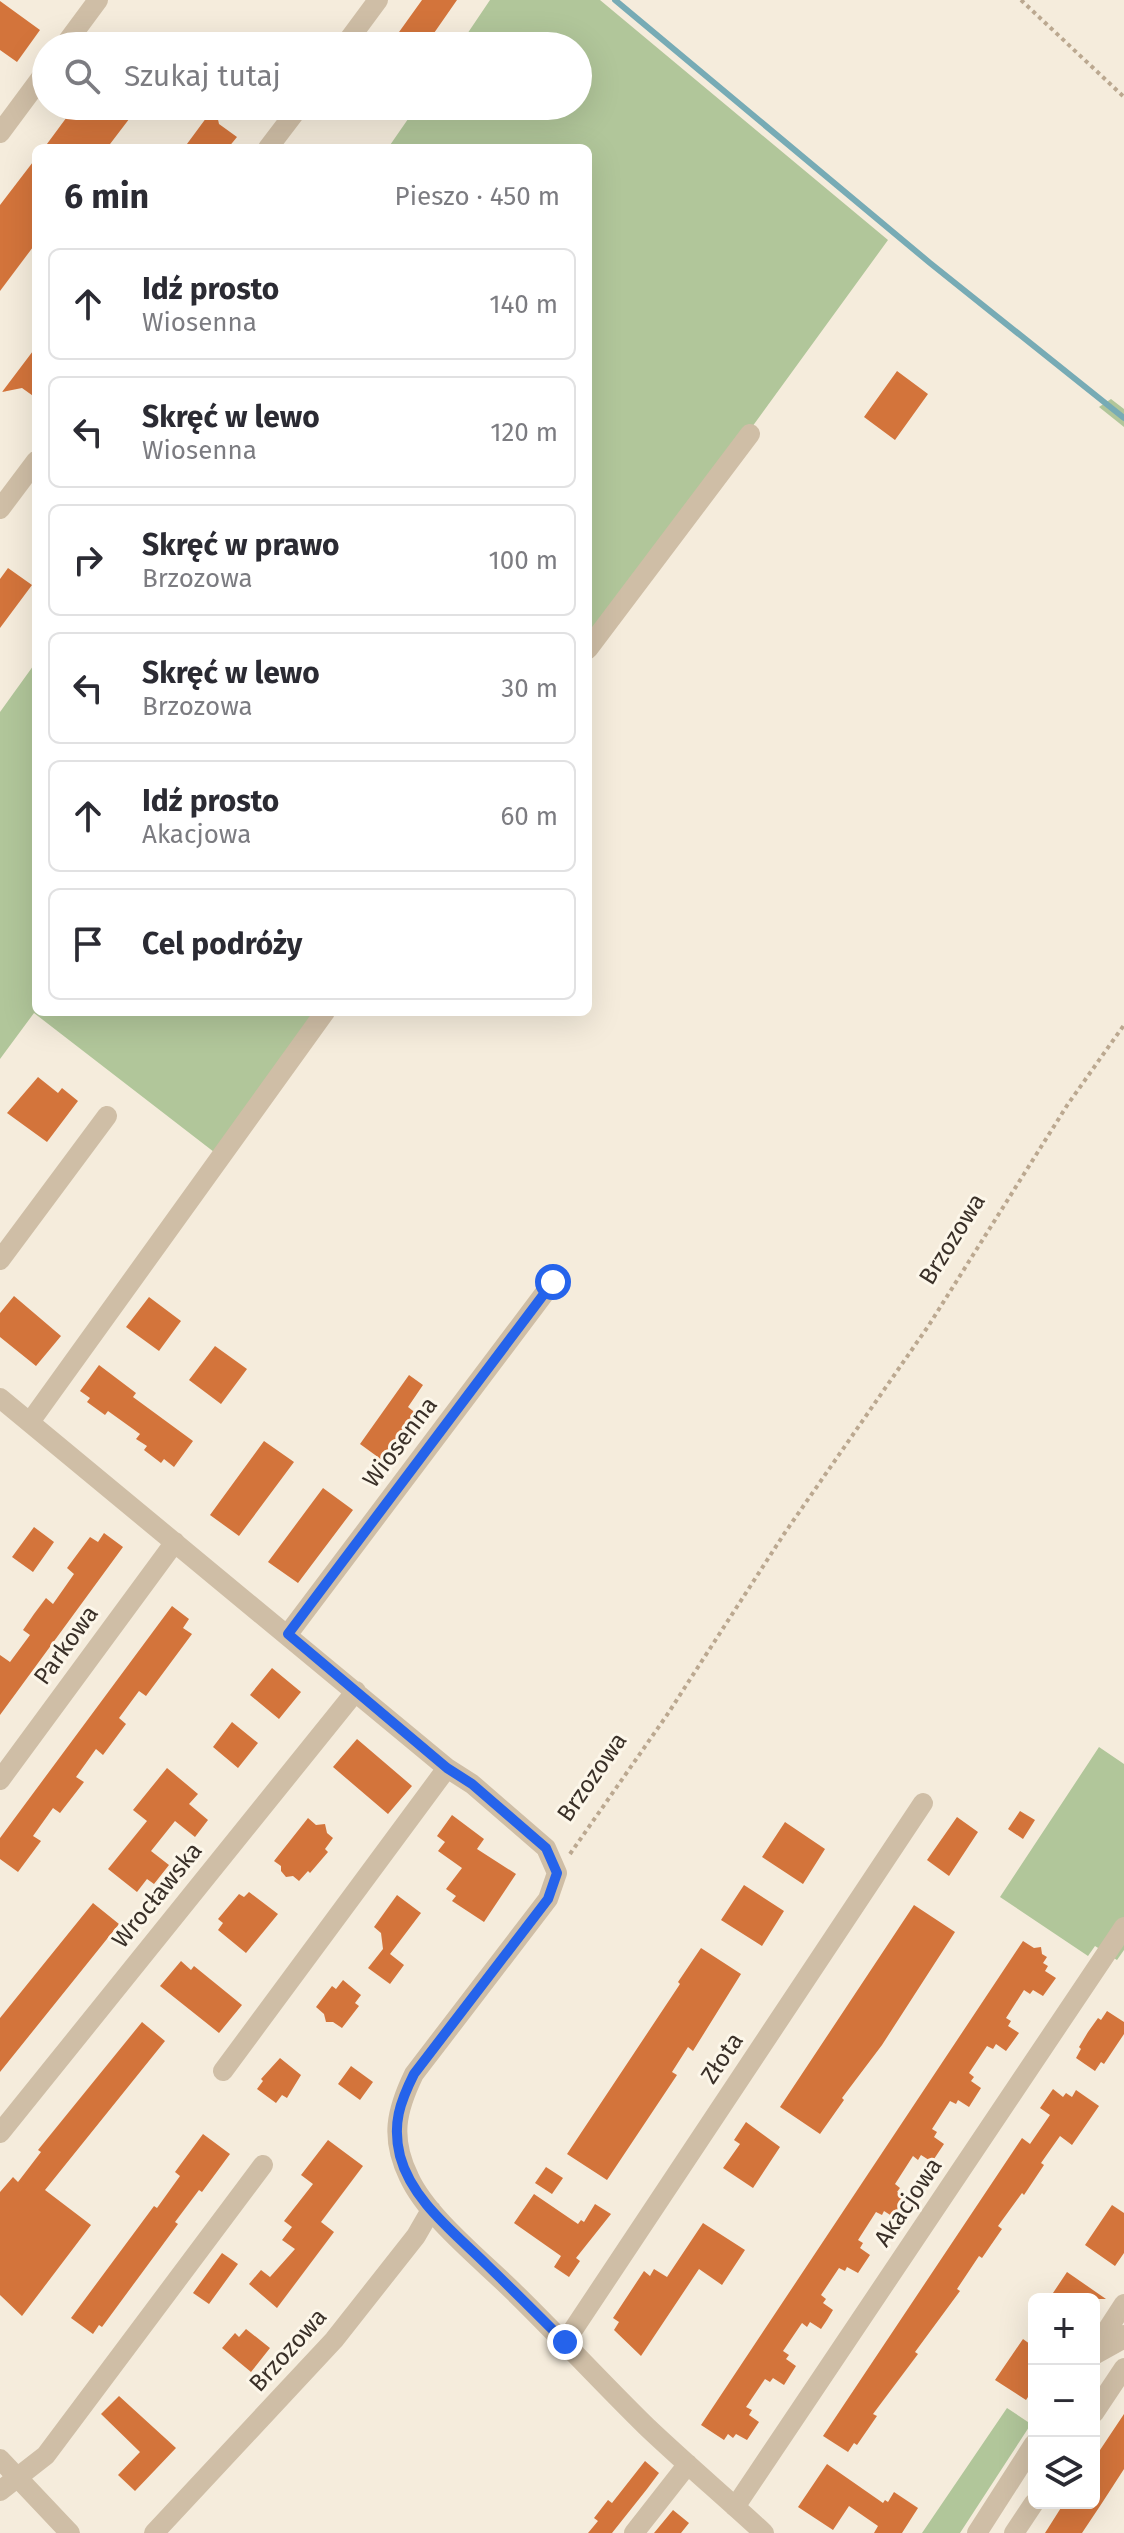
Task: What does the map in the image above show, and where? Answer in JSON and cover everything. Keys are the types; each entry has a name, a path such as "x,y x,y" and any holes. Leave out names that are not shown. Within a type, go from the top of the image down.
{"street":[{"path":"74,32 98,0"},
{"path":"354,32 378,0"},
{"path":"0,133 32,90"},
{"path":"271,144 289,120"},
{"path":"592,644 750,434"},
{"path":"0,509 32,466"},
{"path":"30,1422 322,1016"},
{"path":"0,1260 107,1116"},
{"name":"Wiosenna","path":"288,1634 553,1282"},
{"path":"0,1398 546,1848 557,1873 548,1899 414,2074 400,2103 397,2124 400,2155 410,2180 431,2210 647,2426 764,2533"},
{"name":"Parkowa","path":"0,1780 175,1542"},
{"name":"Wrocławska","path":"0,2133 356,1691"},
{"path":"223,2071 447,1768"},
{"name":"Złota","path":"565,2342 923,1803"},
{"name":"Akacjowa","path":"735,2507 1124,1927"},
{"path":"0,2491 46,2455 263,2165"},
{"name":"Brzozowa","path":"154,2533 334,2340 416,2236 431,2210"},
{"path":"1100,2342 1124,2304"},
{"path":"1100,2349 1121,2340 1124,2335"},
{"path":"1100,2404 1124,2368"},
{"path":"977,2533 1028,2453"},
{"path":"0,2459 70,2533"},
{"path":"634,2533 688,2464"},
{"path":"1014,2533 1030,2509"}],"path":[{"path":"1021,0 1124,97"},
{"name":"Brzozowa","path":"557,1873 667,1715 784,1534 929,1325 1068,1104 1124,1025"}],"green space":[{"path":"490,0 600,0 888,240 752,427 592,631 592,144 391,144 407,120 592,120 592,32 468,32"},
{"path":"1111,399 1124,409 1124,427 1099,407"},
{"path":"32,668 32,1016 0,1059 0,712"},
{"path":"38,1016 312,1016 214,1152"},
{"path":"1099,1747 1124,1764 1124,1950 1117,1960 1095,1946 1088,1956 1000,1897"},
{"path":"1007,2408 1028,2422 1028,2429 960,2533 922,2533"}],"building":[{"path":"422,0 457,0 435,32 399,32"},
{"path":"0,1 40,30 32,32 32,41 17,62 0,50"},
{"path":"65,120 128,120 110,144 47,144"},
{"path":"205,120 218,120 237,137 231,144 187,144"},
{"path":"32,163 32,248 0,291 0,205"},
{"path":"32,352 32,395 22,388 2,392"},
{"path":"897,371 928,394 895,440 864,417"},
{"path":"8,568 32,585 0,628 0,579"},
{"path":"38,1077 58,1093 62,1088 78,1101 47,1142 7,1113"},
{"path":"14,1296 61,1336 36,1366 0,1337 0,1313"},
{"path":"149,1297 181,1321 159,1351 126,1327"},
{"path":"215,1346 247,1369 221,1404 189,1380"},
{"path":"99,1365 136,1393 133,1397 193,1441 174,1467 164,1459 161,1463 144,1450 147,1446 136,1439 140,1434 108,1411 105,1415 87,1402 90,1398 80,1391"},
{"path":"409,1375 423,1385 408,1407 417,1414 412,1421 414,1423 390,1455 388,1453 382,1460 360,1444"},
{"path":"264,1441 294,1462 239,1536 210,1515"},
{"path":"323,1488 353,1510 298,1583 268,1562"},
{"path":"34,1527 54,1542 33,1572 12,1557"},
{"path":"104,1533 123,1547 0,1715 0,1655 10,1662 30,1635 23,1630 34,1614 46,1598 53,1604 74,1574 67,1568 90,1537 98,1542"},
{"path":"172,1606 189,1619 183,1628 192,1634 146,1696 139,1691 119,1718 126,1724 103,1755 96,1749 76,1777 84,1782 60,1813 53,1808 33,1836 41,1841 18,1872 0,1859 0,1838"},
{"path":"272,1668 301,1692 279,1719 250,1695"},
{"path":"232,1722 258,1743 238,1768 213,1747"},
{"path":"357,1739 412,1786 388,1814 333,1767"},
{"path":"167,1768 198,1794 189,1804 208,1820 195,1837 175,1821 151,1851 169,1865 154,1884 147,1879 137,1892 108,1869 147,1821 133,1810"},
{"path":"1020,1811 1035,1820 1023,1839 1008,1829"},
{"path":"452,1815 484,1839 477,1849 516,1874 484,1922 452,1901 456,1896 446,1889 462,1868 438,1851 445,1842 437,1836"},
{"path":"957,1817 978,1832 949,1876 927,1860"},
{"path":"308,1818 316,1825 325,1824 327,1833 333,1838 325,1849 328,1852 299,1881 293,1876 286,1877 281,1866 274,1861"},
{"path":"785,1822 825,1849 803,1884 762,1857"},
{"path":"744,1885 784,1911 762,1946 721,1920"},
{"path":"249,1892 278,1914 246,1953 218,1930 223,1923 218,1919 239,1894 244,1897"},
{"path":"397,1895 421,1913 390,1954 404,1965 390,1984 368,1968 383,1949 381,1933 374,1927"},
{"path":"93,1903 119,1924 0,2072 0,2018"},
{"path":"914,1905 955,1932 820,2134 780,2107"},
{"path":"1023,1941 1034,1948 1041,1947 1042,1954 1047,1957 1043,1963 1048,1966 1045,1971 1056,1978 1043,1996 1033,1990 1030,1994 1024,1990 1006,2018 1011,2021 1008,2026 1019,2033 1006,2051 996,2044 993,2049 987,2046 969,2073 974,2077 971,2081 981,2088 969,2107 958,2100 956,2104 950,2101 932,2129 937,2132 934,2137 944,2144 932,2162 921,2155 918,2160 913,2156 895,2184 900,2188 897,2192 908,2199 895,2218 884,2211 882,2215 876,2212 858,2240 863,2243 860,2248 870,2255 858,2273 847,2267 845,2271 839,2268 821,2295 826,2299 823,2303 833,2310 821,2329 810,2322 807,2327 802,2323 783,2351 789,2355 786,2359 796,2366 784,2385 773,2378 770,2382 765,2379 746,2407 752,2410 749,2415 759,2422 747,2440 736,2434 733,2438 728,2434 724,2440 701,2425"},
{"path":"701,1948 741,1974 693,2051 688,2047 672,2072 677,2075 607,2180 567,2154"},
{"path":"181,1961 191,1970 194,1966 242,2005 219,2033 160,1986"},
{"path":"343,1980 361,1995 355,2003 359,2006 342,2028 333,2022 326,2022 324,2014 316,2007 332,1986 336,1989"},
{"path":"1107,2011 1124,2022 1124,2034 1104,2064 1101,2062 1095,2071 1076,2058 1088,2032"},
{"path":"142,2022 165,2041 45,2190 91,2225 22,2316 0,2295 0,2192 13,2177 18,2182 41,2152 38,2150"},
{"path":"280,2058 301,2075 287,2098 282,2095 276,2103 257,2089 263,2081 261,2079"},
{"path":"351,2066 373,2082 360,2100 338,2084"},
{"path":"1053,2089 1063,2097 1066,2093 1072,2097 1076,2090 1099,2106 1072,2145 1060,2136 1024,2195 1022,2193 998,2226 1002,2229 982,2258 979,2256 957,2289 960,2291 915,2352 918,2354 873,2414 877,2416 857,2445 854,2443 848,2452 823,2436 1022,2138 1030,2144 1050,2115 1040,2108"},
{"path":"746,2122 780,2147 753,2188 723,2168 740,2144 734,2140"},
{"path":"203,2134 230,2154 175,2222 178,2224 102,2327 99,2325 93,2334 71,2318 180,2176 175,2172"},
{"path":"328,2140 363,2166 321,2222 334,2232 277,2308 249,2284 261,2270 270,2277 295,2249 282,2240 292,2227 284,2221 313,2184 301,2175"},
{"path":"546,2167 563,2178 552,2194 535,2183"},
{"path":"534,2194 578,2224 581,2220 584,2222 595,2204 611,2214 576,2258 580,2261 569,2277 554,2267 561,2256 514,2223"},
{"path":"1112,2205 1124,2213 1124,2253 1115,2266 1085,2245"},
{"path":"703,2223 745,2250 722,2285 699,2269 641,2356 614,2330 619,2322 613,2318 644,2271 650,2276 654,2269 667,2277"},
{"path":"222,2253 238,2264 209,2304 193,2293"},
{"path":"1067,2272 1097,2293 1053,2293"},
{"path":"246,2329 270,2348 251,2372 222,2348 235,2333 239,2337"},
{"path":"1023,2339 1028,2343 1026,2400 995,2380"},
{"path":"119,2396 176,2448 135,2491 118,2475 140,2452 101,2414"},
{"path":"1124,2414 1124,2469 1100,2506 1100,2450"},
{"path":"645,2461 659,2473 647,2489 612,2533 588,2533 598,2521 594,2518 608,2500 612,2503"},
{"path":"827,2464 883,2503 885,2500 888,2502 894,2492 918,2508 902,2533 874,2533 878,2526 849,2506 833,2530 798,2507"},
{"path":"1060,2509 1098,2509 1082,2533 1045,2533"},
{"path":"673,2510 689,2523 681,2533 654,2533"}],"waterway":[{"path":"615,0 930,263 1124,418"}],"route":[{"path":"553,1282 288,1634 546,1848 557,1873 548,1899 414,2074 400,2103 397,2124 400,2155 410,2180 431,2210 565,2342"}]}
